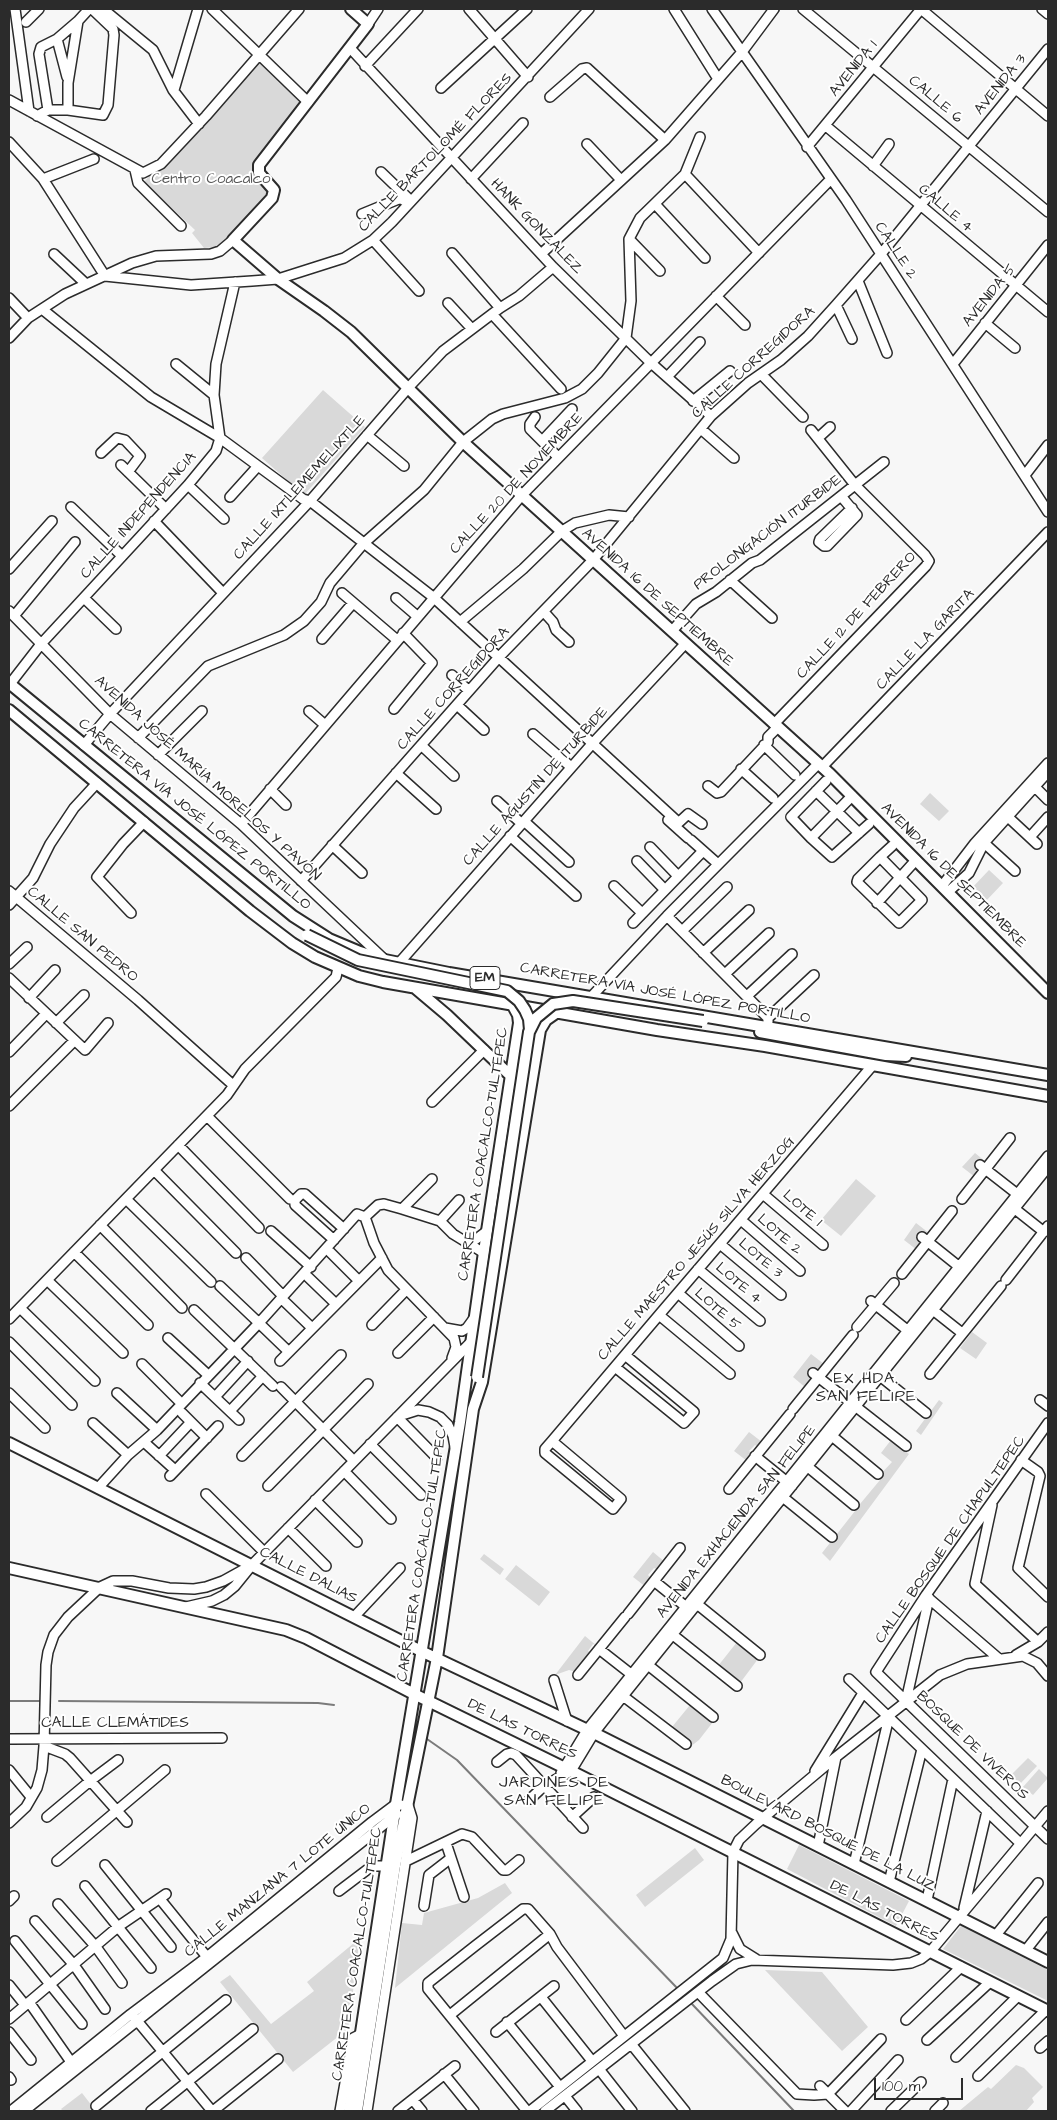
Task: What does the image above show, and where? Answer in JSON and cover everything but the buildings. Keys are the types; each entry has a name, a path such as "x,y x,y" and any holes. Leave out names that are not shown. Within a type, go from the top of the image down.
{"main road":[{"path":"233,240 272,198 274,190 259,173 257,169 259,165 368,24 351,9"},
{"name":"AVENIDA 16 DE SEPTIEMBRE","path":"233,240 278,279 351,332 463,442 820,765 1048,993"},
{"name":"CARRETERA VÍA JOSÉ LÓPEZ PORTILLO","path":"9,684 293,916 329,939 385,960 399,963 592,996 768,1022 952,1059 1048,1075"},
{"name":"EM","path":"9,710 250,911 292,943 337,972 415,988 657,1030 770,1047 1048,1096"},
{"path":"228,864 276,910 307,935 358,960 507,991 519,1001 529,1019 531,1035 501,1229 502,1263"},
{"path":"415,988 512,1078 521,1083 527,1083 532,1079"},
{"path":"460,1422 477,1377 529,1032 536,1018 543,1010 553,1004 573,1001 703,1021 886,1055 952,1059"},
{"name":"CARRETERA COACALCO-TULTEPEC","path":"349,2111 396,1804 456,1451 487,1231 512,1078 520,1020 512,1004"},
{"name":"CARRETERA COACALCO-TULTEPEC","path":"357,2111 395,1866 437,1658 473,1409 482,1382 529,1095 542,1024 556,1012"},
{"path":"510,1089 514,1085 521,1085 529,1095"},
{"name":"CALLE DALIAS","path":"9,1443 423,1652 590,1732"},
{"path":"441,1536 455,1537"},
{"path":"9,1568 100,1588"},
{"name":"DE LAS TORRES","path":"100,1588 286,1630 306,1638 429,1702 568,1769 1047,2011"},
{"name":"BOULEVARD BOSQUE DE LA LUZ","path":"590,1732 889,1882 961,1914 1048,1962"}],"street":[{"path":"15,9 33,114"},
{"path":"26,22 39,9"},
{"path":"33,114 48,110 103,114 108,105 113,29 90,9 57,39 41,47 39,54 48,110"},
{"path":"103,9 153,50 174,90 199,124"},
{"path":"174,90 198,9"},
{"path":"212,9 308,102"},
{"path":"9,100 134,170 143,173 161,164 199,124 299,9"},
{"path":"368,24 378,9"},
{"path":"365,66 418,9"},
{"path":"469,9 528,77"},
{"path":"441,88 527,9"},
{"name":"CALLE BARTOLOMÉ FLORES","path":"105,276 185,285 278,279 344,258 373,240 452,159 589,9"},
{"path":"674,9 718,79"},
{"name":"CALLE 2","path":"712,9 831,179 1048,512"},
{"path":"541,254 665,140 742,52 774,9"},
{"name":"CALLE 6","path":"803,9 1048,212"},
{"path":"921,9 1048,116"},
{"name":"AVENIDA 1","path":"807,147 921,9"},
{"path":"1042,9 1048,14"},
{"path":"68,110 68,83 78,21"},
{"path":"57,39 68,83"},
{"name":"HANK GONZALEZ","path":"350,48 553,267 650,362 711,416"},
{"name":"AVENIDA 3","path":"881,254 1048,49"},
{"path":"550,97 582,69 587,68 665,140"},
{"path":"471,179 523,123"},
{"name":"CALLE 4","path":"826,126 920,207 1048,312"},
{"path":"138,738 208,666 284,635 304,621 321,602 330,583 364,544 424,490 463,442 492,419 502,414 565,398 582,389 598,373 626,338 631,300 629,239 640,218 685,174 700,137"},
{"path":"9,142 43,179 105,276"},
{"path":"587,144 621,180"},
{"path":"873,166 889,144"},
{"path":"43,179 94,159"},
{"path":"134,170 138,183 181,226"},
{"path":"381,172 409,202"},
{"path":"685,174 759,253"},
{"name":"CALLE 20 DE NOVIEMBRE","path":"241,824 522,495 831,179"},
{"path":"362,214 401,198 409,202"},
{"path":"655,204 705,258"},
{"path":"629,239 660,271"},
{"path":"9,338 28,318 65,294 86,284 149,257 211,254 220,251 233,240"},
{"path":"373,240 420,290"},
{"name":"AVENIDA 5","path":"953,364 1048,245"},
{"path":"452,253 500,308"},
{"path":"54,254 86,284"},
{"name":"CALLE CORREGIDORA","path":"301,880 499,658 593,560 711,416 808,336 881,254"},
{"name":"CALLE IXTLEMEMELIXTLE","path":"84,745 110,714 310,501 408,388 443,351 519,296 553,267"},
{"path":"858,281 887,353"},
{"path":"220,438 214,395 216,364 235,282"},
{"path":"716,296 745,325"},
{"path":"9,298 28,318"},
{"path":"448,304 472,329"},
{"path":"836,305 852,339"},
{"path":"42,309 151,397 220,438 303,499 310,501 433,597 718,864"},
{"path":"492,314 561,389"},
{"path":"985,324 1015,348"},
{"path":"667,377 700,342"},
{"path":"176,364 214,395"},
{"path":"693,400 730,371"},
{"path":"761,374 803,417"},
{"path":"542,442 572,409"},
{"path":"535,417 528,426 558,457"},
{"path":"818,438 830,427"},
{"path":"701,429 734,458"},
{"path":"811,430 856,485"},
{"path":"367,435 404,466"},
{"path":"101,453 117,438 125,440 140,456 128,472"},
{"name":"CALLE INDEPENDENCIA","path":"9,684 41,644 188,485 216,450 220,438"},
{"path":"1025,474 1048,445"},
{"name":"PROLONGACIÓN ITURBIDE","path":"672,632 696,604 752,563 760,560 884,462"},
{"path":"121,465 166,508"},
{"path":"230,497 258,466"},
{"path":"188,485 224,519"},
{"name":"CALLE 12 DE FEBRERO","path":"778,727 920,573 929,560 856,485"},
{"path":"841,496 852,508"},
{"path":"71,507 122,556"},
{"path":"460,622 523,569 562,531 575,523 609,515 629,517"},
{"path":"9,569 52,521"},
{"path":"154,521 223,593"},
{"name":"CALLE LA GARITA","path":"592,996 718,864 820,765 1048,532"},
{"path":"11,614 75,542"},
{"path":"730,580 772,618"},
{"path":"342,593 397,640"},
{"path":"84,598 116,629"},
{"path":"396,598 417,616"},
{"path":"322,640 353,603"},
{"path":"544,612 553,622 556,630 570,642"},
{"name":"AVENIDA JOSÉ MARÍA MORELOS Y PAVÓN","path":"11,614 110,714 241,824 385,960"},
{"path":"394,708 432,663 403,633"},
{"name":"CALLE AGUSTÍN DE ITURBIDE","path":"399,963 590,746 685,644"},
{"path":"452,675 470,691"},
{"path":"457,705 484,730"},
{"path":"158,755 202,711"},
{"path":"309,711 324,725"},
{"path":"708,786 717,793 721,792 766,744 768,737 778,727"},
{"path":"533,734 571,768"},
{"path":"766,744 795,775"},
{"path":"421,745 454,776"},
{"path":"945,889 957,864 1008,817 1035,787 1047,768"},
{"path":"945,889 969,873 982,841 1047,768"},
{"path":"741,770 773,798"},
{"path":"396,773 436,809"},
{"path":"826,781 791,816 812,838 832,857 869,824"},
{"path":"9,905 12,895 33,878 50,844 74,808 97,783"},
{"path":"1035,787 1048,800"},
{"path":"270,789 286,806"},
{"path":"816,791 859,833"},
{"path":"812,838 852,796"},
{"path":"498,801 568,862"},
{"path":"676,824 688,814 702,824"},
{"path":"1008,817 1033,841 1048,817"},
{"path":"131,913 97,877 123,844 144,822"},
{"path":"510,836 576,896"},
{"path":"982,841 1015,871"},
{"path":"332,845 362,873"},
{"path":"880,857 922,900 899,923 857,882 880,857 892,846"},
{"path":"650,848 678,876"},
{"path":"633,923 703,851"},
{"path":"637,861 665,890"},
{"path":"877,903 902,878 902,872 918,862"},
{"path":"614,886 642,913"},
{"path":"682,931 727,887"},
{"name":"CALLE SAN PEDRO","path":"12,895 138,1000 233,1085"},
{"path":"703,953 748,910"},
{"path":"667,916 747,996 768,1022 814,975"},
{"path":"725,974 769,933"},
{"path":"9,964 27,946"},
{"path":"747,996 792,954"},
{"path":"29,998 55,970"},
{"path":"9,1319 49,1283 74,1252 227,1095 245,1069 337,972"},
{"path":"9,978 45,1015 85,1050 108,1024"},
{"path":"56,1023 84,996"},
{"path":"9,1052 45,1015"},
{"path":"9,1106 74,1042"},
{"path":"432,1102 484,1050"},
{"name":"CALLE MAESTRO JESÚS SILVA HERZOG","path":"552,1441 621,1499 613,1509 544,1451 552,1441 659,1315 678,1294 698,1269 872,1066"},
{"path":"207,1116 290,1199"},
{"path":"962,1199 982,1167 1010,1138"},
{"path":"178,1145 259,1228"},
{"name":"AVENIDA EXHACIENDA SAN FELIPE","path":"544,1786 568,1769 590,1732 784,1498 790,1484 808,1467 853,1405 880,1376 911,1332 933,1310 962,1269 1015,1208 1020,1197 1048,1156"},
{"path":"982,1167 1020,1197"},
{"name":"AVENIDA EXHACIENDA SAN FELIPE","path":"590,1732 623,1696 634,1677 648,1665 673,1635 692,1607 911,1332 1020,1197 1048,1167"},
{"path":"154,1170 236,1253"},
{"path":"402,1209 432,1179"},
{"path":"334,1240 296,1205 296,1200 301,1194 305,1194 344,1229"},
{"name":"LOTE 1","path":"763,1194 823,1245"},
{"path":"126,1199 211,1282"},
{"path":"440,1221 459,1200"},
{"path":"364,1217 378,1205 384,1204 402,1209 440,1221 454,1234 484,1253"},
{"path":"930,1374 1046,1229 1015,1208"},
{"path":"902,1274 925,1239 952,1211"},
{"path":"98,1488 128,1455 182,1408 200,1383 260,1324 359,1213 364,1217 374,1243 388,1270 451,1334 456,1343 456,1351 450,1364"},
{"name":"LOTE 2","path":"741,1220 800,1271"},
{"path":"100,1225 182,1308"},
{"path":"271,1231 311,1267"},
{"path":"471,1243 487,1231"},
{"path":"925,1239 962,1269"},
{"name":"LOTE 3","path":"720,1244 781,1295"},
{"path":"74,1252 148,1325"},
{"path":"330,1252 359,1281"},
{"path":"246,1258 312,1328"},
{"path":"280,1361 382,1258"},
{"name":"LOTE 4","path":"698,1269 760,1321"},
{"path":"308,1277 336,1304"},
{"path":"49,1283 123,1353"},
{"path":"729,1489 791,1412 815,1375 855,1331 874,1303 894,1283"},
{"path":"220,1286 289,1352"},
{"path":"372,1325 406,1290"},
{"name":"LOTE 5","path":"678,1294 739,1346"},
{"path":"874,1303 911,1332"},
{"path":"20,1308 95,1381"},
{"path":"194,1310 263,1376 295,1402 354,1461"},
{"path":"933,1310 962,1333"},
{"path":"659,1315 730,1374"},
{"path":"398,1353 434,1317"},
{"path":"445,1328 462,1331 475,1317"},
{"path":"168,1338 208,1375"},
{"path":"185,1607 224,1595 235,1586 264,1552 472,1341"},
{"path":"9,1342 72,1404"},
{"path":"242,1456 341,1355"},
{"path":"615,1367 684,1423 694,1412 625,1355"},
{"path":"214,1397 248,1361"},
{"path":"142,1364 207,1438"},
{"path":"815,1375 906,1446"},
{"path":"230,1411 263,1376"},
{"path":"880,1376 926,1413"},
{"path":"200,1383 239,1420"},
{"path":"268,1486 368,1384"},
{"path":"9,1393 45,1428"},
{"path":"118,1393 156,1430"},
{"path":"1040,1400 1048,1406"},
{"path":"397,1417 418,1410 440,1417 448,1425 453,1436 456,1451"},
{"path":"397,1417 437,1458"},
{"path":"159,1456 191,1422"},
{"path":"93,1423 128,1455"},
{"name":"CALLE BOSQUE DE CHAPULTEPEC","path":"876,1672 993,1500 1048,1425"},
{"path":"144,1442 159,1456 172,1473 218,1426"},
{"path":"832,1436 878,1474"},
{"path":"370,1444 421,1495"},
{"path":"755,1456 790,1484"},
{"path":"1022,1460 1038,1472 1040,1476 1018,1568 1048,1596"},
{"path":"808,1467 854,1505"},
{"path":"344,1472 392,1519"},
{"path":"206,1494 264,1552"},
{"path":"784,1498 832,1537"},
{"path":"315,1500 357,1542"},
{"path":"993,1500 975,1584 1038,1642"},
{"path":"288,1528 326,1566"},
{"path":"578,1675 680,1548"},
{"path":"9,1823 26,1807 32,1797 42,1770 48,1652 54,1635 68,1617 100,1588 113,1581 121,1580 169,1588 200,1588 223,1580 252,1565"},
{"path":"354,1617 400,1568"},
{"path":"654,1581 760,1656"},
{"path":"906,1701 928,1597 998,1658"},
{"path":"1014,1656 1038,1642 1048,1632"},
{"path":"673,1635 737,1686"},
{"path":"599,1649 634,1677"},
{"path":"545,2111 592,2061 723,1958 731,1939 733,1852 739,1840 762,1818 836,1757 889,1717 906,1701 935,1679 955,1668 967,1664 1014,1656 1028,1658 1037,1663 1048,1676"},
{"path":"648,1665 713,1717"},
{"name":"BOSQUE DE VIVEROS","path":"876,1672 1048,1839"},
{"path":"849,1679 1020,1843"},
{"path":"554,1680 567,1721"},
{"path":"811,1778 863,1692"},
{"path":"623,1696 686,1744"},
{"path":"854,1864 889,1717"},
{"name":"CALLE CLEMÁTIDES","path":"9,1739 44,1743 222,1738"},
{"path":"44,1743 65,1754 127,1822"},
{"path":"889,1882 922,1749"},
{"path":"497,1762 511,1753 584,1828"},
{"path":"818,1846 836,1757"},
{"path":"47,1818 118,1760"},
{"path":"9,1770 32,1797"},
{"path":"56,1860 165,1770"},
{"path":"927,1900 953,1779"},
{"path":"530,1799 544,1786"},
{"path":"572,1816 594,1797"},
{"path":"367,2111 412,1818 408,1806 396,1804"},
{"name":"CALLE MANZANA 7 LOTE ÚNICO","path":"183,1980 207,1956 396,1804"},
{"name":"CALLE MANZANA 7 LOTE ÚNICO","path":"134,2017 408,1806"},
{"path":"961,1914 987,1811"},
{"path":"624,2036 557,1947 550,1934 525,1908 427,1986 528,2111 599,2069 736,1964 752,1960 893,1966 911,1963 930,1952 1048,1811"},
{"path":"406,1861 462,1834 467,1835 505,1871 519,1860"},
{"path":"446,1843 464,1897"},
{"path":"424,1906 429,1875 451,1858"},
{"path":"106,1865 171,1947"},
{"path":"339,1891 369,1868 375,1865 387,1866"},
{"path":"996,1935 1038,1883"},
{"path":"85,1886 119,1926 150,1968"},
{"path":"9,2019 119,1926 163,1896 207,1956"},
{"path":"58,1904 96,1947 122,1983"},
{"path":"35,1921 74,1964 105,2008"},
{"path":"1026,1950 1048,1922"},
{"path":"731,1928 740,1950 750,1957 761,1960"},
{"path":"450,2015 550,1934"},
{"path":"15,1941 82,2024"},
{"path":"906,2020 961,1967"},
{"path":"927,2040 990,1982"},
{"path":"9,1984 27,2003 71,2062"},
{"path":"496,2032 554,1986"},
{"path":"696,1994 797,2094 828,2094 881,2039"},
{"path":"956,2057 1018,1996"},
{"path":"541,1997 592,2061"},
{"path":"96,2106 226,2000"},
{"path":"978,2076 1047,2011"},
{"path":"134,2017 212,2111 278,2059"},
{"path":"12,2111 71,2062 134,2017"},
{"path":"24,2111 134,2017"},
{"path":"507,2022 577,2111"},
{"path":"637,2026 644,2034"},
{"path":"151,2111 252,2029"},
{"path":"9,2032 31,2060"},
{"path":"340,2111 353,2038 361,2034"},
{"path":"1040,2048 1048,2041"},
{"path":"632,2044 685,2111"},
{"path":"851,2111 898,2060"},
{"path":"398,2111 455,2066"},
{"path":"599,2069 632,2111"},
{"path":"444,2074 474,2111"},
{"path":"891,2111 921,2082"},
{"path":"820,2086 845,2111"},
{"path":"413,2100 422,2111"},
{"path":"934,2111 942,2103"}],"green space":[{"name":"Centro Coacalco","path":"259,60 302,102 255,165 270,190 232,235 216,247 204,248 192,233 195,230 144,182"},
{"path":"323,390 365,427 304,495 262,458"},
{"path":"930,793 949,811 939,821 920,804"},
{"path":"989,870 1003,883 985,902 971,889"},
{"path":"975,1153 986,1162 983,1165 979,1163 975,1168 979,1172 975,1177 962,1167"},
{"path":"856,1179 876,1196 841,1236 821,1220"},
{"path":"916,1223 929,1233 917,1250 904,1240"},
{"path":"972,1332 987,1343 976,1359 960,1348"},
{"path":"811,1354 824,1364 806,1388 793,1377"},
{"path":"939,1400 943,1403 921,1435 916,1431"},
{"path":"749,1432 762,1442 758,1447 755,1445 749,1451 753,1454 747,1461 734,1451"},
{"path":"891,1440 909,1454 830,1561 822,1553 855,1511 853,1509 858,1502 860,1504 880,1480 877,1478 892,1462 881,1453"},
{"path":"653,1552 665,1562 660,1571 654,1568 648,1575 652,1579 646,1587 633,1577"},
{"path":"484,1554 504,1569 500,1575 480,1559"},
{"path":"516,1565 550,1592 539,1606 505,1579"},
{"path":"585,1636 597,1646 593,1644 588,1651 591,1653 576,1672 569,1670 555,1675"},
{"path":"737,1642 758,1659 740,1683 718,1666"},
{"path":"690,1705 713,1722 699,1740 686,1750 684,1749 690,1742 672,1727"},
{"path":"1028,1758 1037,1766 1020,1784 1011,1775"},
{"path":"1039,1769 1048,1778 1033,1795 1023,1787"},
{"path":"799,1845 909,1901 896,1926 787,1869"},
{"path":"695,1848 704,1860 645,1907 636,1895"},
{"path":"505,1883 512,1893 395,1988 402,1923 422,1925 424,1913 478,1898"},
{"path":"961,1926 1048,1970 1048,2001 943,1949"},
{"path":"360,1938 348,2029 293,2072 220,1982 230,1975 271,2024 314,1991 307,1982"},
{"path":"765,1970 822,1972 868,2027 842,2051"},
{"path":"1016,2065 1024,2068 1043,2087 1032,2098 1034,2102 1026,2111 959,2111 988,2087 991,2089"},
{"path":"82,2093 96,2111 63,2111 61,2109"}],"waterway":[{"path":"9,1701 40,1701"},
{"path":"59,1701 318,1703 334,1705"},
{"path":"427,1739 457,1760 679,1990"},
{"path":"691,2003 794,2111"}],"district":[{"name":"EX HDA. SAN FELIPE","path":"866,1389"},
{"name":"JARDINES DE SAN FELIPE","path":"554,1793"}]}
